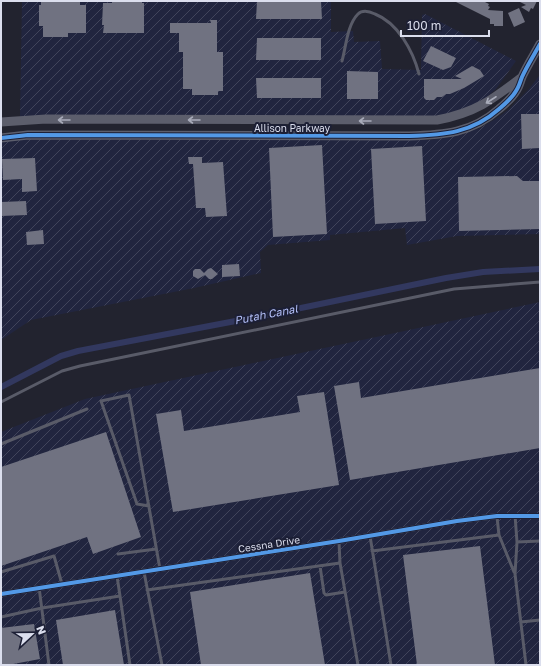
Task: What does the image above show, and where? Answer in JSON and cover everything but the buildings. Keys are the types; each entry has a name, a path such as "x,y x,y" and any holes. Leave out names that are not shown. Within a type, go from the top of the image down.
{"street":[{"name":"Allison Parkway","path":"1,138 28,135 432,136 471,127 490,117 507,102 516,91 540,44"},
{"name":"Allison Parkway","path":"1,122 46,119 437,120 463,114 487,102 522,77"},
{"name":"Cessna Drive","path":"1,594 457,521 497,516 540,516"}],"lane":[{"path":"342,61 349,30 358,14 362,11 367,11 385,19 396,29 412,55 419,74"},
{"path":"1,402 62,371 80,366 454,290 540,282"},
{"path":"149,506 137,504 101,401 129,395 149,506 156,549 160,569"},
{"path":"1,444 87,409"},
{"path":"515,515 517,542 515,574 526,665"},
{"path":"497,516 499,535 515,574"},
{"path":"370,535 392,665"},
{"path":"372,551 499,535"},
{"path":"517,542 540,540"},
{"path":"339,541 340,563 358,665"},
{"path":"118,554 156,549"},
{"path":"1,572 54,556 62,584"},
{"path":"147,590 340,563"},
{"path":"320,566 324,593 326,595 345,592"},
{"path":"144,572 162,665"},
{"path":"117,576 130,665"},
{"path":"39,587 49,665"},
{"path":"1,617 42,608 120,596"},
{"path":"521,622 540,620"}],"shaded area":[{"path":"22,1 331,1 331,32 353,31 354,42 380,41 382,69 421,70 422,15 425,14 516,61 496,89 480,103 443,117 20,118"},
{"path":"539,76 540,234 457,236 407,245 405,228 330,235 330,240 268,245 260,252 261,273 194,288 31,320 1,340 1,142 27,138 429,140 451,137 480,128 508,110 529,89"},
{"path":"540,302 540,665 1,665 1,432 85,399"}],"waterway":[{"name":"Putah Canal","path":"1,387 61,356 78,351 267,315 446,278 483,272 540,269"}],"cycle path":[{"path":"1,138 28,135 409,136 446,133 468,128 489,117 506,103 517,89 540,44"},
{"path":"1,594 457,521 497,516 540,516"}]}
